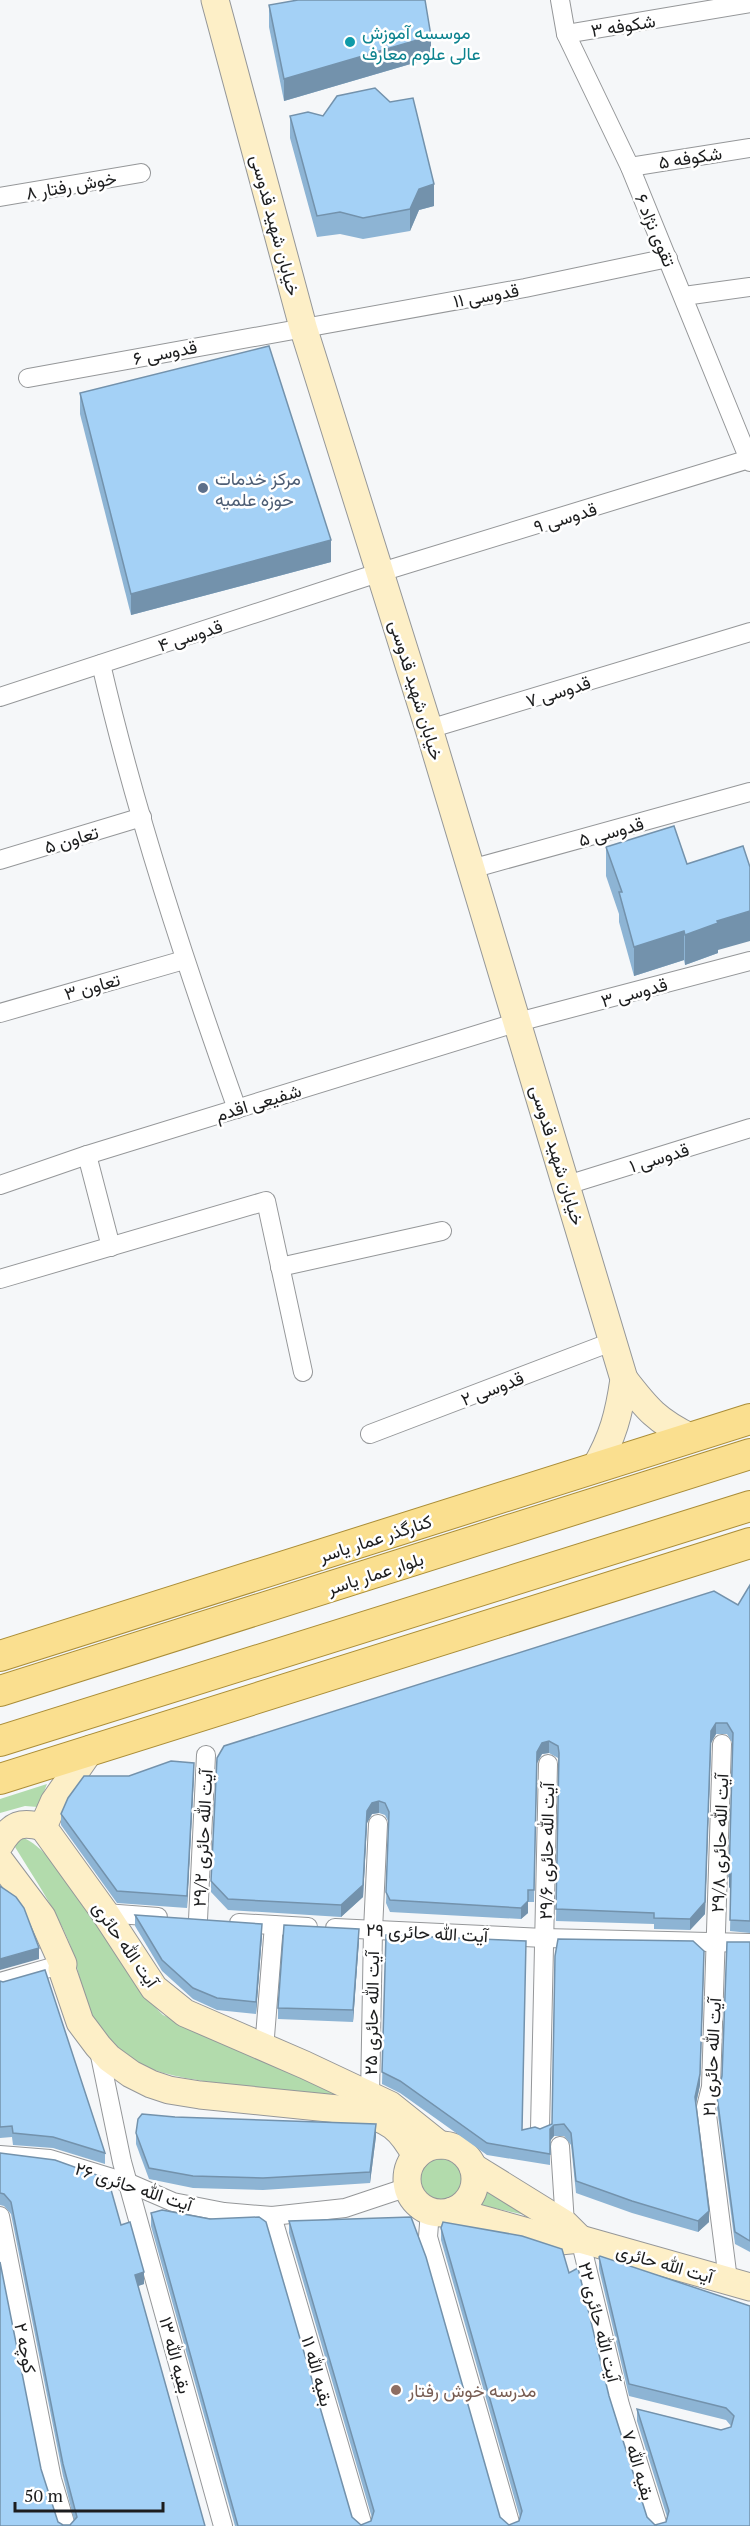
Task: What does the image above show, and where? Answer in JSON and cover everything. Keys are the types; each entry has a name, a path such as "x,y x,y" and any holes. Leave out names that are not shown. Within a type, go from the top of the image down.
{"main road":[{"name":"خیابان شهید قدوسی","path":"215,0 303,327 429,729 624,1379"},
{"path":"624,1379 649,1412 667,1426 692,1438"},
{"path":"595,1468 609,1444 624,1379"},
{"name":"کنارگذر عمار یاسر","path":"0,1656 750,1419"},
{"name":"بلوار عمار یاسر","path":"0,1691 750,1454"},
{"path":"0,1741 749,1510"},
{"path":"0,1779 750,1543"},
{"path":"0,1844 8,1830 26,1823 44,1827 54,1802 91,1749"},
{"name":"آیت الله حائری","path":"44,1827 105,1913 154,1988 185,2013 390,2105 428,2150"},
{"path":"0,1861 42,1917 63,1964 62,1969 80,2022 98,2046 131,2074 169,2090 358,2111 379,2117 428,2150 460,2150 473,2167 475,2178 471,2195 466,2202 441,2211 416,2202 408,2187 408,2173 428,2150"},
{"name":"آیت الله حائری","path":"473,2167 572,2232 739,2283"},
{"name":"آیت الله حائری","path":"441,2211 560,2241 572,2232"}],"street":[{"name":"تقوی نژاد ۶","path":"560,0 566,34 630,167 750,461"},
{"name":"شکوفه ۳","path":"566,34 750,3"},
{"name":"شکوفه ۵","path":"630,167 750,148"},
{"name":"خوش رفتار ۸","path":"0,197 141,173"},
{"name":"قدوسی ۱۱","path":"303,327 525,288 668,258"},
{"path":"684,296 750,287"},
{"name":"قدوسی ۶","path":"28,378 303,327"},
{"name":"قدوسی ۹","path":"381,572 750,461"},
{"name":"قدوسی ۴","path":"0,697 381,572"},
{"name":"قدوسی ۷","path":"429,729 750,632"},
{"path":"101,664 142,817 184,960 237,1109"},
{"name":"قدوسی ۵","path":"471,869 750,792"},
{"name":"تعاون ۵","path":"0,860 142,817"},
{"name":"تعاون ۳","path":"0,1013 184,960"},
{"name":"قدوسی ۳","path":"518,1022 750,961"},
{"name":"شفیعی اقدم","path":"0,1185 87,1155 518,1022"},
{"name":"قدوسی ۱","path":"567,1185 750,1128"},
{"path":"87,1155 111,1247"},
{"path":"0,1279 266,1201 303,1372"},
{"path":"280,1267 442,1231"},
{"name":"قدوسی ۲","path":"370,1434 614,1341"},
{"name":"آیت الله حائری ۲۹/۸","path":"716,1941 722,1744"},
{"name":"آیت الله حائری ۲۹/۲","path":"198,1920 206,1755"},
{"name":"آیت الله حائری ۲۹/۶","path":"540,2129 548,1764"},
{"name":"آیت الله حائری ۲۵","path":"370,2097 373,1930 378,1824"},
{"name":"آیت الله حائری ۲۹","path":"105,1913 274,1925 544,1938 750,1943"},
{"path":"264,2049 274,1925"},
{"name":"آیت الله حائری ۲۱","path":"716,1941 711,2087 705,2106 739,2283"},
{"path":"0,1982 63,1964"},
{"name":"بقیه الله ۱۳","path":"98,2046 122,2162 223,2526"},
{"name":"آیت الله حائری ۲۲","path":"560,2146 572,2232 620,2405"},
{"name":"آیت الله حائری ۲۶","path":"0,2155 50,2159 129,2183 173,2202 224,2212 272,2216 345,2208 408,2187"},
{"path":"441,2211 428,2237 511,2526"},
{"name":"کوچه ۲","path":"0,2216 52,2479 66,2526"},
{"name":"بقیه الله ۱۱","path":"272,2216 363,2526"},
{"path":"620,2405 643,2410"},
{"name":"بقیه الله ۷","path":"620,2405 658,2526"}],"green space":[{"path":"47,1784 38,1807 25,1806 0,1813 0,1799"},
{"path":"21,1837 38,1847 56,1865 148,1998 163,2015 351,2098 195,2080 153,2069 117,2050 96,2025 69,1942 44,1893 15,1847"},
{"path":"435,2153 445,2153 459,2160 466,2179 459,2198 445,2205 435,2205 425,2201 418,2194 414,2184 414,2174 418,2164 425,2157"},
{"path":"480,2186 544,2219 475,2204 480,2193"}],"building":[{"name":"موسسه آموزش عالی علوم معارف","path":"298,0 425,0 431,36 284,79 269,5"},
{"path":"375,88 390,102 413,98 434,184 419,189 410,209 363,218 340,212 317,216 290,116 308,112 323,116 337,96"},
{"name":"مرکز خدمات حوزه علمیه","path":"269,346 331,540 131,594 80,393"},
{"path":"674,826 687,864 743,846 750,867 750,911 717,921 718,923 685,935 684,931 634,947 619,892 622,892 606,847"},
{"path":"750,1585 750,1921 730,1920 733,1733 727,1723 716,1723 711,1731 705,1902 690,1919 654,1918 654,1913 556,1909 559,1753 558,1746 549,1741 542,1743 537,1752 534,1890 528,1890 528,1901 521,1908 390,1900 386,1892 389,1812 385,1803 379,1801 372,1803 367,1811 363,1885 341,1905 228,1899 211,1881 217,1758 224,1746 714,1591 738,1605"},
{"path":"171,1761 194,1763 187,1896 117,1891 61,1814 68,1798 84,1776 129,1776"},
{"path":"0,1886 16,1897 24,1908 39,1948 0,1959"},
{"path":"135,1915 262,1924 256,2002 217,1998 193,1988 162,1960"},
{"path":"284,1925 359,1929 353,2010 278,2008"},
{"path":"386,1935 526,1941 522,2130 535,2127 540,2129 552,2124 555,1956 558,1939 693,1941 704,1951 700,2074 695,2097 709,2211 698,2221 576,2181 571,2133 564,2124 554,2125 550,2129 550,2154 487,2143 400,2081 382,2072"},
{"path":"727,1942 750,1942 750,2241 735,2232 717,2096 722,2076"},
{"path":"45,1970 105,2153 53,2137 13,2133 12,2126 0,2127 0,1981"},
{"path":"142,2114 376,2124 370,2172 263,2178 193,2176 149,2168 136,2133 138,2119"},
{"path":"0,2153 55,2160 108,2179 121,2225 130,2222 144,2272 135,2275 205,2526 0,2526 0,2262 41,2469 58,2522 70,2525 77,2517 63,2464 11,2202 0,2193"},
{"path":"162,2210 210,2219 259,2217 266,2222 352,2517 361,2525 371,2521 374,2511 289,2221 411,2217 426,2257 500,2517 509,2525 519,2521 522,2511 441,2228 443,2222 522,2236 562,2249 569,2273 578,2268 609,2396 647,2517 655,2525 666,2522 669,2511 637,2409 721,2430 731,2427 734,2416 726,2408 629,2384 599,2257 750,2306 750,2526 238,2526 151,2213"}],"place":[{"name":"موسسه آموزش عالی علوم معارف","path":"350,42"},
{"name":"مرکز خدمات حوزه علمیه","path":"203,488"},
{"name":"مدرسه خوش رفتار","path":"396,2390"}]}
